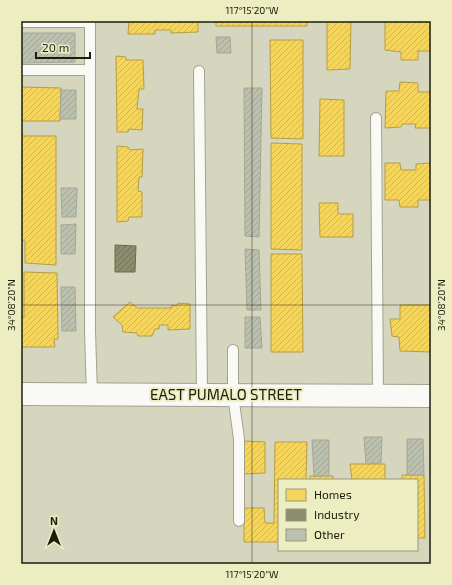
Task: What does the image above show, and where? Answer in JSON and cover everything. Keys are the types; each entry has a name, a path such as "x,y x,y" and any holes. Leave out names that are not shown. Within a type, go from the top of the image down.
{"street":[{"name":"EAST PUMALO STREET","path":"21,394 431,396"}],"lane":[{"path":"21,22 90,22 90,331 92,394"},
{"path":"21,70 90,70"},
{"path":"199,71 202,395"},
{"path":"376,118 378,395"},
{"path":"233,350 233,395 239,439 239,521"}],"path":[{"path":"234,35 288,36 288,31"},
{"path":"266,35 264,344 266,347 267,377"},
{"path":"271,414 271,443"}],"building: Homes":[{"path":"129,21 198,21 198,32 171,33 171,30 155,30 155,34 128,34"},
{"path":"216,21 307,21 307,26 216,26"},
{"path":"327,21 351,21 350,69 327,70"},
{"path":"385,21 431,21 431,51 418,51 418,60 401,60 401,52 385,50"},
{"path":"270,40 303,40 303,139 271,138"},
{"path":"116,56 126,57 126,60 143,60 144,89 139,89 137,109 143,109 142,130 129,129 128,132 117,132"},
{"path":"400,82 418,83 418,92 431,92 431,128 415,128 416,124 402,124 401,127 385,128 386,91 399,91"},
{"path":"21,87 61,88 60,121 21,121"},
{"path":"320,99 344,100 344,156 319,156"},
{"path":"21,136 56,136 56,265 25,263 25,241 21,241"},
{"path":"271,143 302,144 302,250 271,249"},
{"path":"117,146 128,147 130,150 143,149 142,177 139,177 138,191 142,192 142,217 129,217 128,221 117,222"},
{"path":"385,163 400,163 401,170 416,170 416,164 431,163 431,200 418,200 418,207 400,207 399,200 385,200"},
{"path":"319,203 338,203 338,214 353,214 353,237 320,237"},
{"path":"271,254 302,254 303,352 271,352"},
{"path":"24,272 57,273 58,339 54,339 55,347 21,347 21,317 24,317"},
{"path":"130,302 137,308 171,308 172,305 177,306 178,303 190,304 190,329 168,330 168,325 159,325 159,329 155,329 152,336 138,336 137,333 123,332 122,325 113,317"},
{"path":"400,305 431,305 431,352 400,351 399,337 392,336 390,319 400,319"},
{"path":"244,441 265,442 265,473 244,474"},
{"path":"275,442 307,442 306,479 278,479 278,542 244,542 244,508 264,508 265,523 274,523"},
{"path":"350,464 385,464 385,479 352,479"},
{"path":"402,475 424,475 425,538 418,538 418,479 402,479"},
{"path":"310,476 333,476 333,479 310,479"}],"building: Industry":[{"path":"115,245 136,246 135,272 115,272"}],"building: Other":[{"path":"21,33 75,33 75,62 21,63"},
{"path":"216,37 230,37 231,53 217,53"},
{"path":"244,88 262,88 259,237 245,236"},
{"path":"61,90 76,90 76,119 60,119"},
{"path":"61,188 77,188 76,217 62,217"},
{"path":"76,224 75,254 61,254 61,225"},
{"path":"245,249 259,250 261,310 247,310"},
{"path":"61,287 75,287 76,331 62,331"},
{"path":"245,317 260,317 262,348 245,348"},
{"path":"364,437 382,437 381,463 366,464"},
{"path":"407,439 423,439 424,475 407,475"},
{"path":"312,440 329,440 329,476 314,476"}]}
